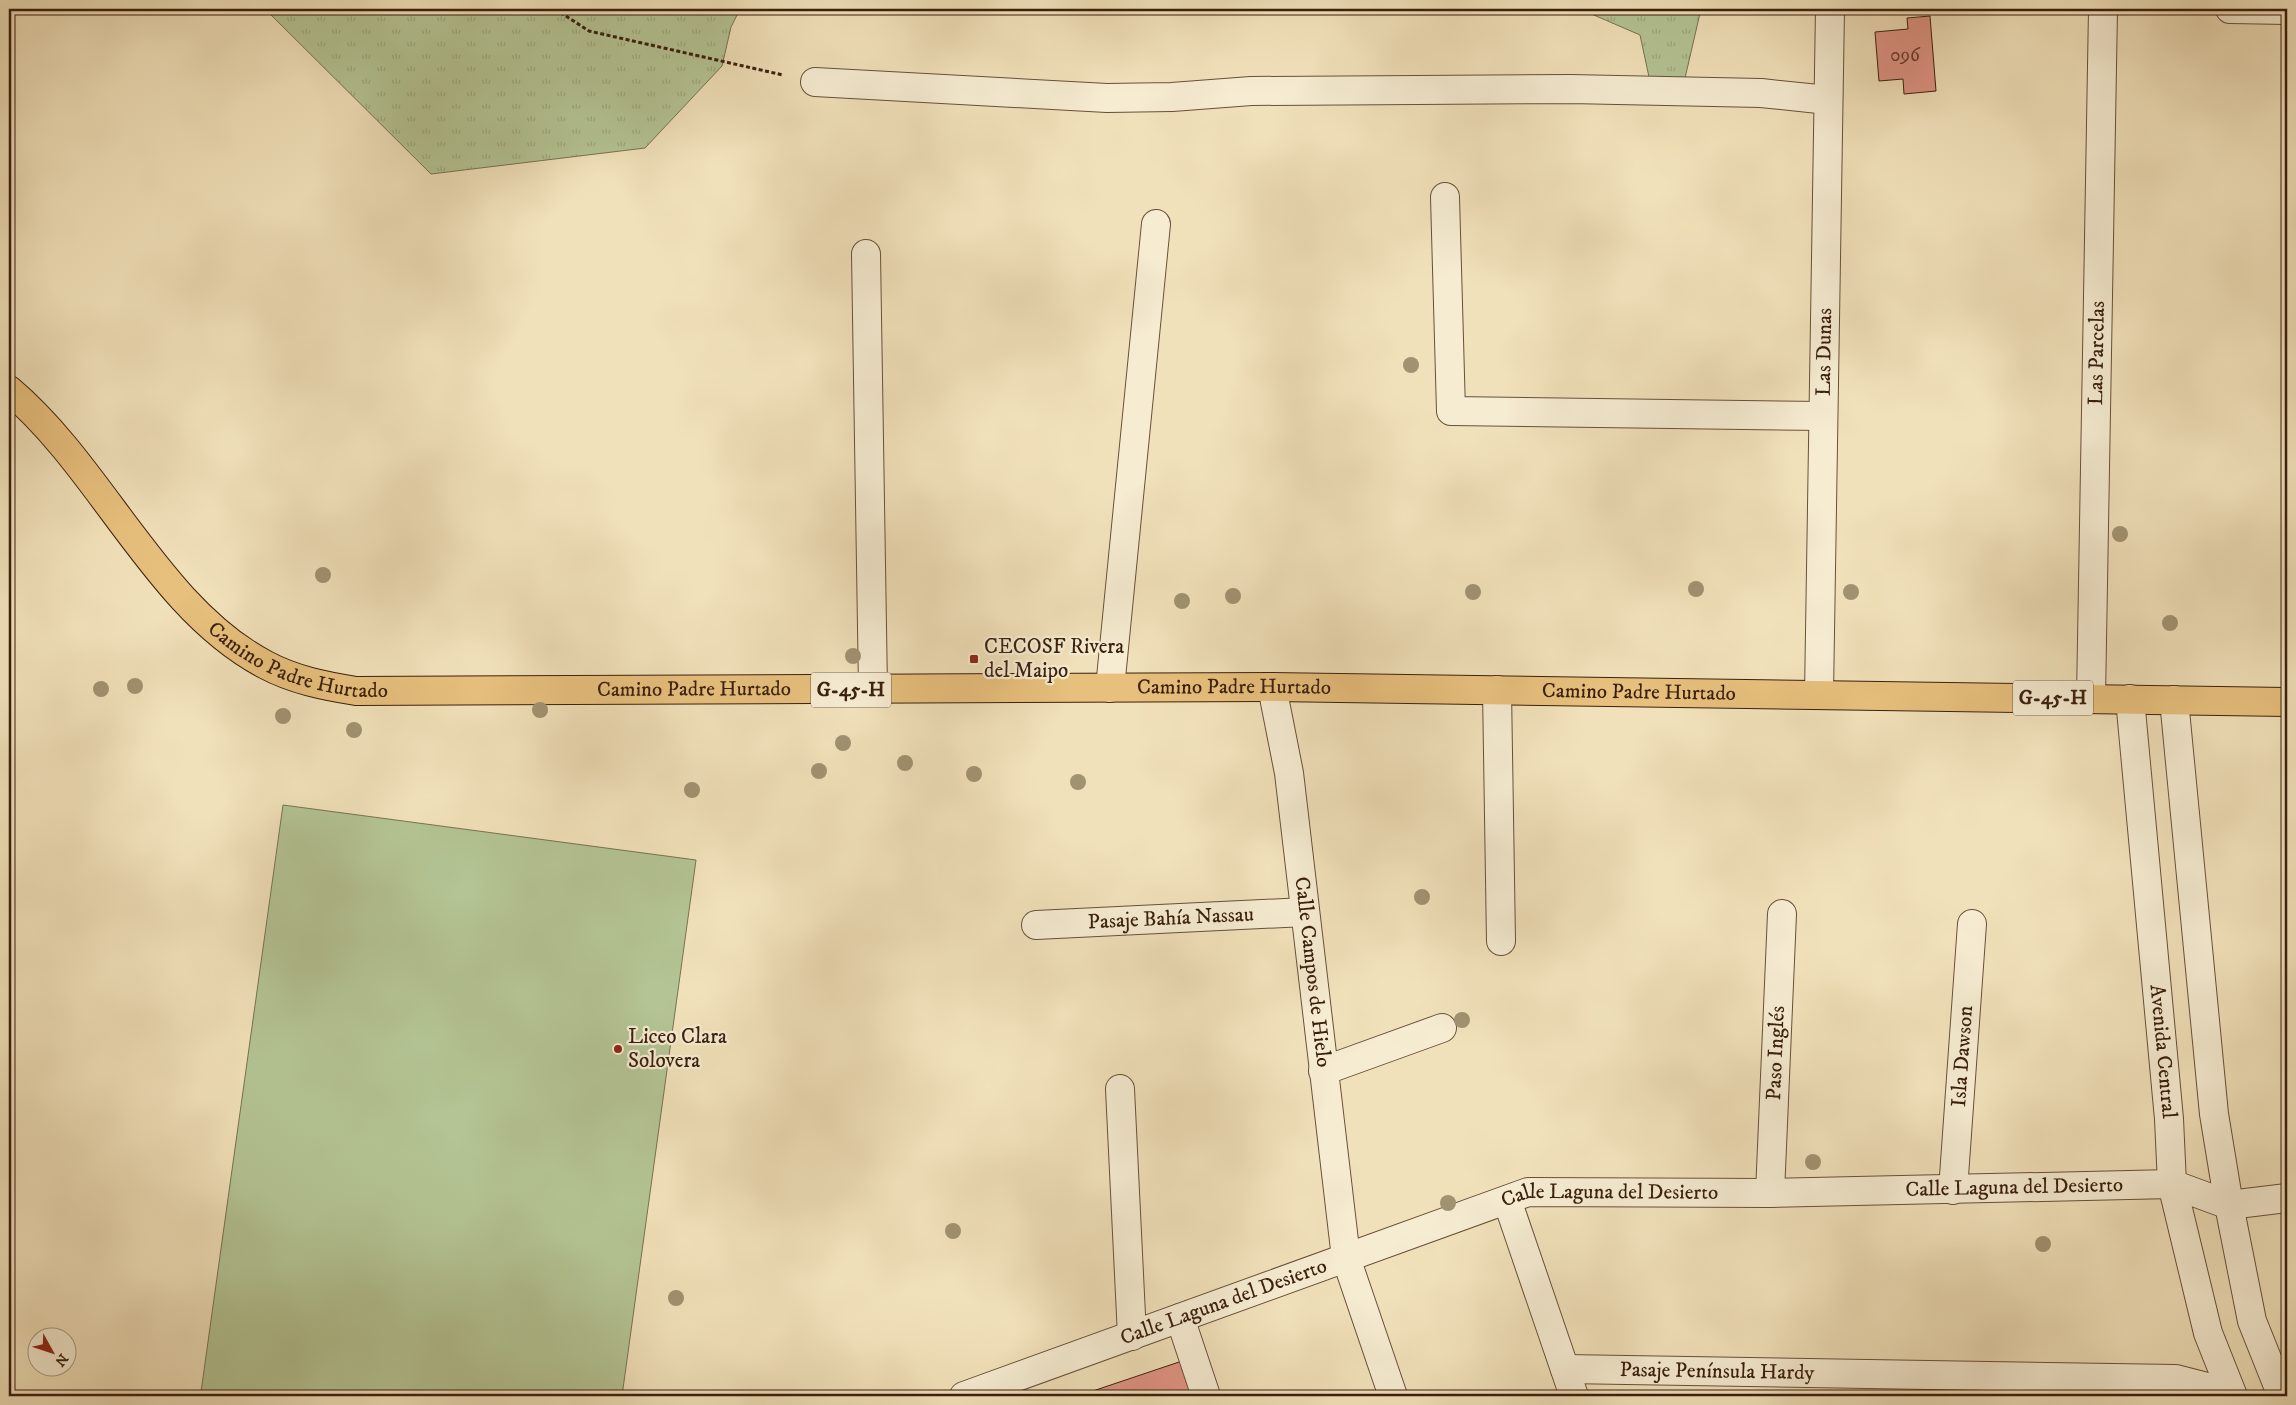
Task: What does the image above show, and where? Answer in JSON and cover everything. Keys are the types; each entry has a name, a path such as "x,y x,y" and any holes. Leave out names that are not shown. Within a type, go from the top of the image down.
{"main road":[{"name":"Camino Padre Hurtado","path":"9,390 48,426 170,582 204,618 241,650 266,665 293,677 324,686 356,691 1272,687 2287,702"}],"street":[{"name":"Las Dunas","path":"1819,694 1830,9"},
{"name":"Las Parcelas","path":"2091,698 2103,9"},
{"path":"2230,9 2287,10"},
{"path":"815,82 1107,98 1172,97 1251,91 1570,88 1761,93 1828,100"},
{"path":"1445,197 1451,411 1823,416"},
{"path":"1110,688 1156,224"},
{"path":"866,254 872,689"},
{"name":"Calle Campos de Hielo","path":"1272,687 1289,772 1346,1258 1393,1396"},
{"path":"1497,690 1501,941"},
{"name":"Avenida Central","path":"2130,699 2169,1119 2172,1184 2208,1333 2231,1391"},
{"path":"2174,700 2214,1114 2228,1205 2252,1321 2282,1396"},
{"name":"Pasaje Bahía Nassau","path":"1036,925 1305,912"},
{"name":"Paso Inglés","path":"1770,1193 1782,914"},
{"name":"Isla Dawson","path":"1953,1190 1972,924"},
{"path":"1323,1071 1442,1028"},
{"path":"1120,1089 1132,1336"},
{"name":"Calle Laguna del Desierto","path":"964,1396 1018,1387 1132,1336 1528,1192 1770,1193 2172,1184 2228,1205 2287,1198"},
{"path":"1507,1200 1574,1396"},
{"path":"1180,1318 1206,1396"},
{"name":"Pasaje Península Hardy","path":"1565,1369 2176,1379 2231,1391"},
{"path":"2201,1396 2231,1391"}],"path":[{"path":"555,9 589,31 815,82"}],"green space":[{"path":"265,9 740,9 731,27 722,66 645,148 431,174"},
{"path":"1580,9 1701,9 1682,91 1649,77 1640,35"},
{"path":"283,805 696,860 622,1396 237,1396 201,1392"}],"building":[{"path":"1930,16 1936,91 1904,94 1903,79 1879,81 1875,32 1908,29 1907,18"},
{"path":"1182,1361 1194,1396 1078,1396"}],"place":[{"name":"CECOSF Rivera del Maipo","path":"974,659"},
{"name":"Liceo Clara Solovera","path":"618,1049"}]}
